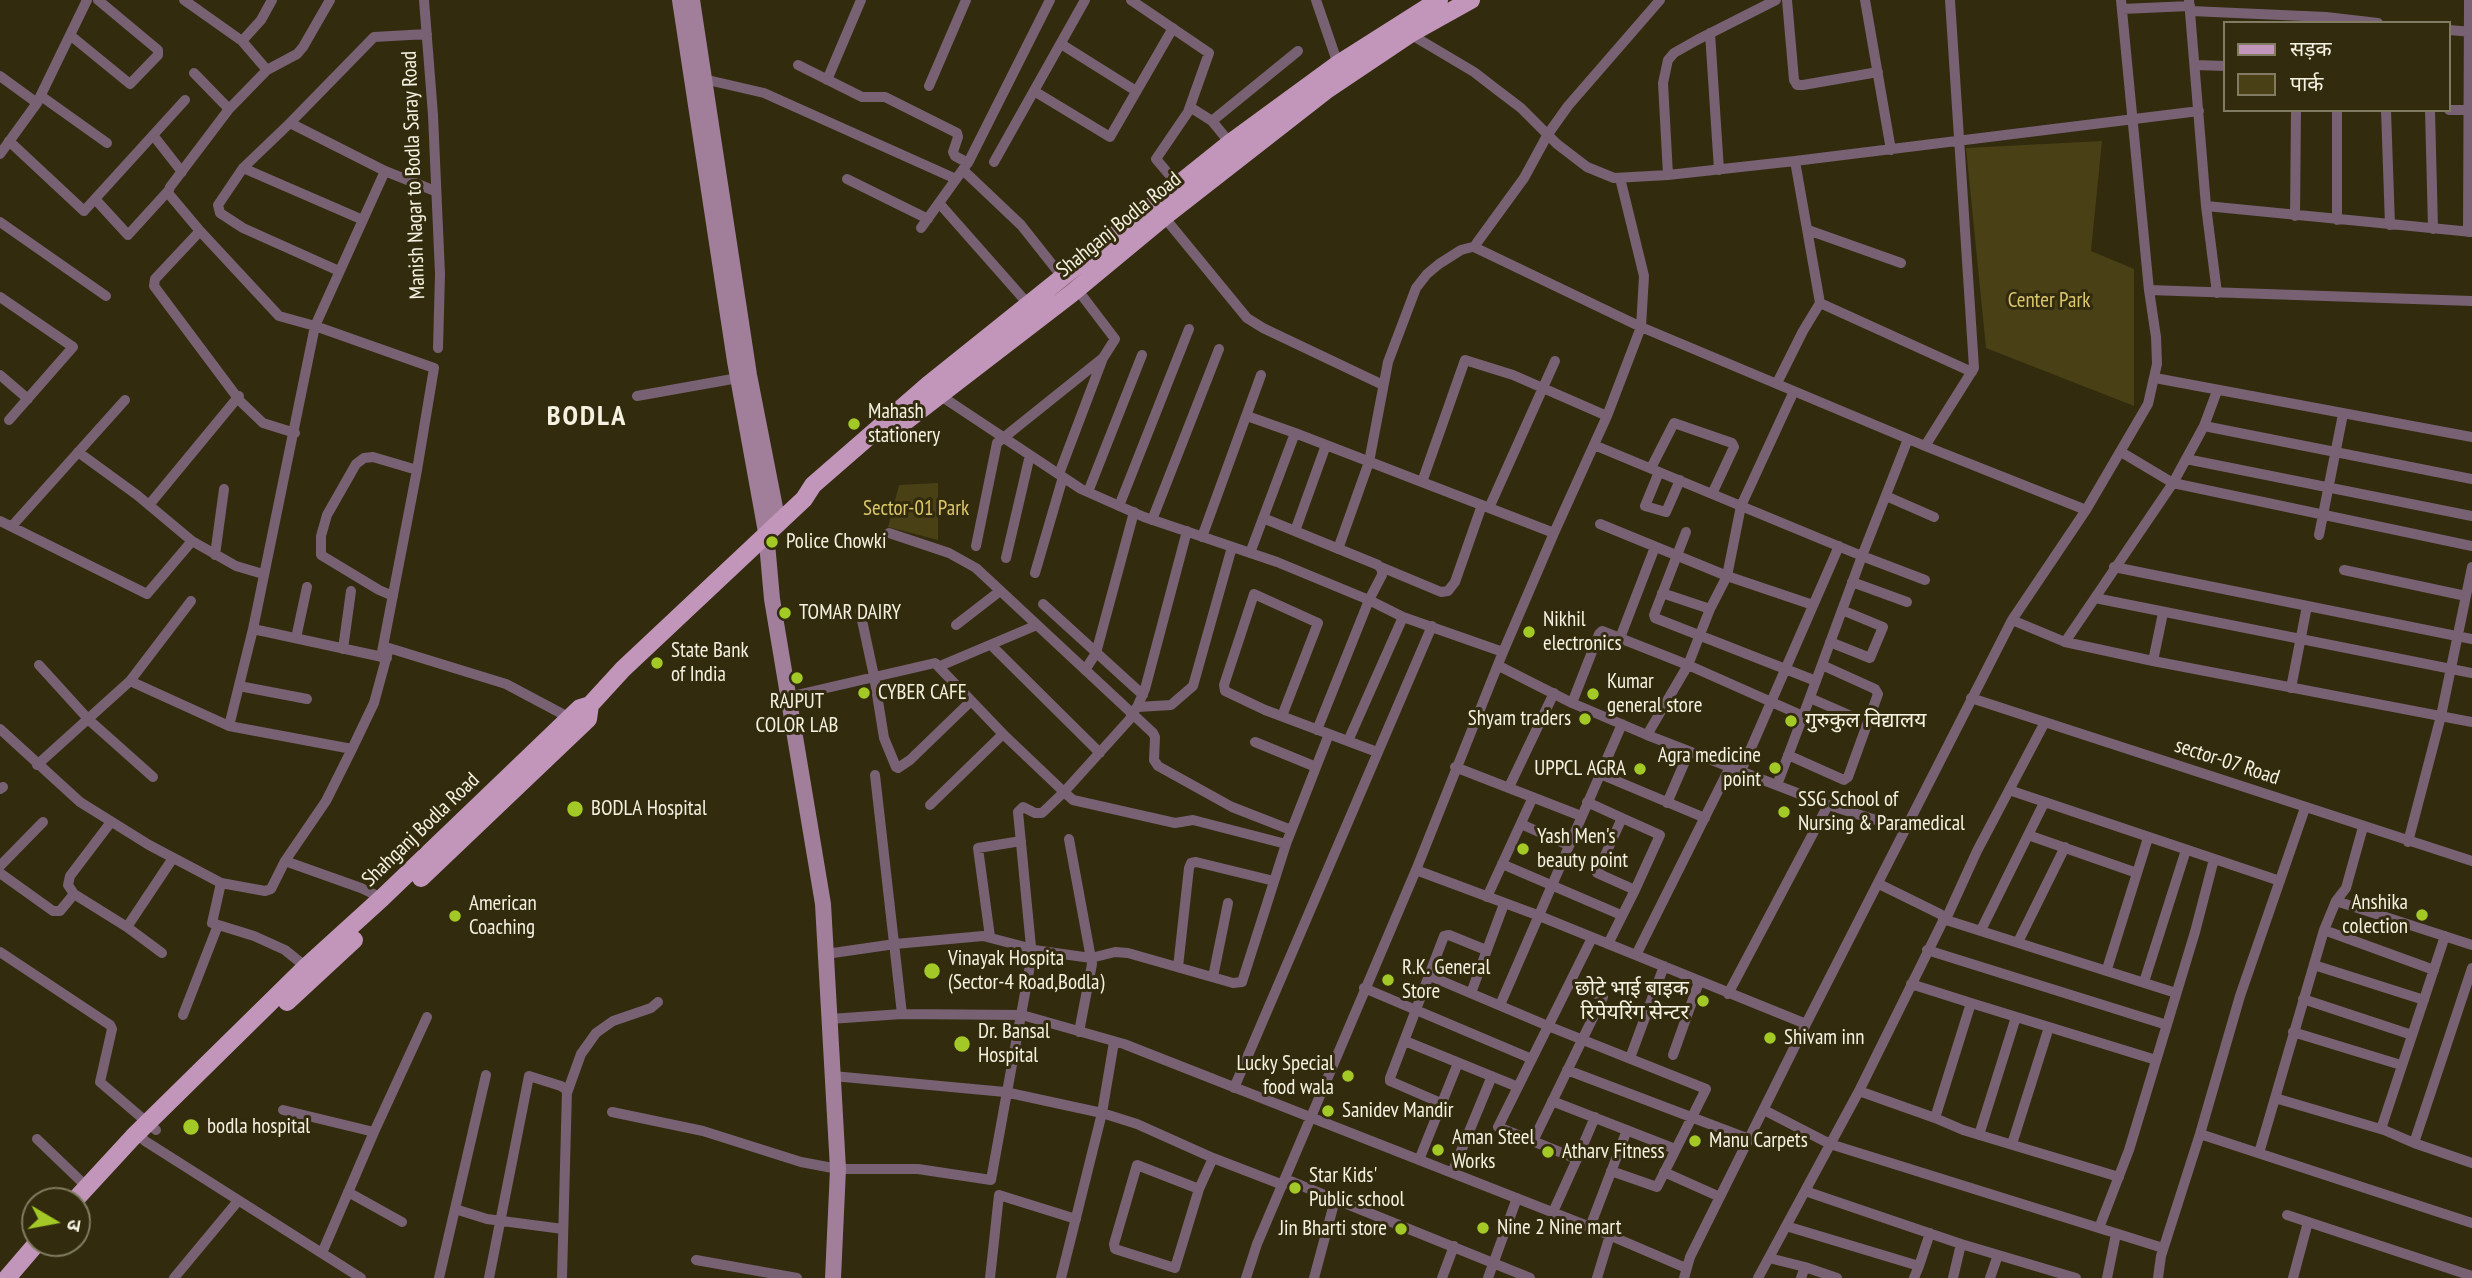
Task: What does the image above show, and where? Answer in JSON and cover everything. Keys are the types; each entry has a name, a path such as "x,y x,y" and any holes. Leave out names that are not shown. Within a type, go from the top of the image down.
{"main road":[{"path":"680,0 721,200 747,361 772,527 772,599 822,905 838,1169 833,1278"},
{"path":"692,0 698,78 738,378 772,527"},
{"name":"Shahganj Bodla Road","path":"87,1187 147,1132 306,967 580,708 590,705 623,669 804,499 813,485 1107,253 1178,185 1230,143 1338,64 1439,0"},
{"name":"Shahganj Bodla Road","path":"1107,253 1164,217 1328,89 1410,34 1471,0"},
{"name":"Shahganj Bodla Road","path":"933,390 1029,305 1070,283"},
{"path":"91,1197 147,1132 496,809 588,719 590,705"},
{"path":"7,1278 25,1257"},
{"path":"22,1278 40,1257"}],"street":[{"path":"87,0 39,100 3,149 84,211 185,100"},
{"path":"70,35 130,84 158,55 158,50 98,0"},
{"path":"184,0 242,41 267,70"},
{"path":"197,10 206,0"},
{"path":"242,41 261,20 272,0"},
{"path":"95,199 128,235 169,190 229,109 267,70 297,54 330,0"},
{"name":"Manish Nagar to Bodla Saray Road","path":"424,0 440,274 438,348"},
{"path":"827,80 861,0"},
{"path":"929,86 966,0"},
{"path":"846,179 924,224 962,171 1049,0"},
{"path":"995,162 1085,0"},
{"path":"1131,0 1209,53 1190,107 1156,159 1178,185"},
{"path":"1316,0 1338,64"},
{"path":"1338,549 1368,462 1388,362 1416,288 1439,264 1461,250 1476,246 1533,164 1548,134 1568,106 1660,0"},
{"path":"1668,175 1662,83 1674,53 1776,0"},
{"path":"1787,0 1794,80 1797,85 1878,72"},
{"path":"1865,0 1891,150"},
{"path":"1925,446 1975,368 1966,267 1961,142 1950,0"},
{"path":"2206,206 2470,232 2469,0"},
{"path":"830,1019 902,1014 1022,1016 1114,1042 1610,1235 1685,1273 1763,1110 2011,620 2086,510 2148,404 2155,378 2156,337 2121,5 2190,6 2357,21"},
{"path":"2190,6 2206,206 2217,292"},
{"path":"1034,91 1110,137 1173,28"},
{"path":"2451,30 2471,32"},
{"path":"1710,33 1719,170"},
{"path":"339,271 243,228 220,213 218,205 243,168 374,37 427,34"},
{"path":"1410,34 1474,72 1521,108 1587,167 1614,178 1719,170 2199,111"},
{"path":"1060,44 1136,91"},
{"path":"1212,121 1298,51"},
{"path":"798,65 866,99 885,97 957,133 953,152 962,171"},
{"path":"2196,65 2224,66"},
{"path":"194,74 229,109"},
{"path":"0,76 107,143"},
{"path":"698,78 764,93 962,171 1021,225 1114,336 1114,341 1103,358 1061,475 1035,573"},
{"path":"1190,107 1212,121 1230,143"},
{"path":"2451,110 2469,110"},
{"path":"2295,216 2296,112"},
{"path":"2337,112 2337,220"},
{"path":"2386,112 2390,225"},
{"path":"2430,112 2433,229"},
{"path":"290,123 385,171 435,191"},
{"path":"153,135 182,172"},
{"path":"1777,383 1820,303 1796,161"},
{"path":"243,168 363,220"},
{"path":"229,726 253,629 315,326 385,171"},
{"path":"1246,1278 1257,1244 1416,870 1455,767 1554,533 1607,416 1641,327 1644,276 1620,178"},
{"path":"0,729 80,802 111,822 221,883 268,891 326,801 374,703 434,368 279,316 200,231 168,193 169,190"},
{"path":"939,203 1029,305"},
{"path":"1164,217 1247,318 1383,385"},
{"path":"0,222 106,296"},
{"path":"1808,230 1901,263"},
{"path":"200,231 153,283 239,396 240,401 263,423 295,433"},
{"path":"1476,246 1641,327 2086,510"},
{"path":"2149,290 2472,301"},
{"path":"0,297 73,347 9,420"},
{"path":"1820,303 1972,372"},
{"path":"1119,506 1189,329"},
{"path":"1152,520 1219,349"},
{"path":"1088,492 1142,355"},
{"path":"976,546 997,443 1103,358"},
{"path":"1422,482 1465,360 1513,375 1607,416"},
{"path":"1263,518 1441,592 1448,591 1455,582 1485,506 1544,389 1555,361"},
{"path":"0,374 28,399"},
{"path":"1202,537 1261,375"},
{"path":"637,396 738,378"},
{"path":"2155,378 2472,438"},
{"path":"933,390 1088,492 1152,520 1250,553 1369,600 1403,617 1503,652"},
{"path":"1647,735 1688,665 1710,609 1727,576 1741,506 1794,391"},
{"path":"2065,642 2173,484 2204,426 2217,391"},
{"path":"149,505 239,396"},
{"path":"12,526 125,400"},
{"path":"2319,535 2343,414"},
{"path":"1247,416 1554,533"},
{"path":"1680,480 1666,512 1645,506 1655,470 1674,423 1732,443 1734,447 1712,494"},
{"path":"2204,426 2472,479"},
{"path":"1250,553 1295,433"},
{"path":"1777,785 1908,439"},
{"path":"1294,531 1326,445"},
{"path":"1594,445 1925,580"},
{"path":"78,452 192,541 236,566 263,574"},
{"path":"2120,452 2173,484 2472,546"},
{"path":"1006,558 1030,455"},
{"path":"393,596 321,555 321,536 327,515 356,464 364,458 373,457 417,470"},
{"path":"2186,459 2472,516"},
{"path":"215,555 224,489"},
{"path":"1886,496 1934,517"},
{"path":"1085,670 1096,653 1134,512"},
{"path":"0,521 147,593 192,541"},
{"path":"1600,524 1676,557 1813,605"},
{"path":"612,1112 703,1131 801,1162 838,1169 918,1169 990,1181 1032,949 1018,810 1025,807 1042,814 1100,753 1135,711 1143,695 1187,531"},
{"path":"1686,532 1655,618 1816,681"},
{"path":"889,533 949,552 972,565 1085,670 1135,711 1154,734 1154,760 1158,766 1232,807 1291,830"},
{"path":"1636,955 1705,818 1735,769 1770,701 1839,546"},
{"path":"1135,711 1171,705 1193,686 1233,547"},
{"path":"1620,638 1655,547"},
{"path":"1317,730 1369,600 1382,575 1381,567"},
{"path":"2114,567 2472,639"},
{"path":"2408,842 2441,716 2472,567"},
{"path":"2344,570 2466,596"},
{"path":"1852,582 1907,602"},
{"path":"296,638 307,587"},
{"path":"956,625 1000,591"},
{"path":"344,649 351,592"},
{"path":"1662,593 1710,609"},
{"path":"1282,716 1318,623 1254,594 1224,688 1229,693 1282,716 1377,752"},
{"path":"2095,598 2472,673"},
{"path":"37,765 130,681 191,601"},
{"path":"1043,604 1143,695"},
{"path":"2291,688 2307,606"},
{"path":"1830,642 1870,658 1882,627 1842,610"},
{"path":"860,611 884,738 898,768 935,738 971,701"},
{"path":"2153,661 2163,613"},
{"path":"1348,741 1403,617"},
{"path":"2011,620 2065,642 2472,722"},
{"path":"940,666 1037,625"},
{"path":"1234,1088 1433,626"},
{"path":"253,629 384,657"},
{"path":"1572,703 1598,634 1602,631 1688,665 1803,716"},
{"path":"991,645 1100,753"},
{"path":"384,657 389,648 506,684 570,718"},
{"path":"788,697 930,663 940,666 1003,734 1073,800 1175,822 1193,820 1286,844"},
{"path":"39,665 89,720 153,777"},
{"path":"1788,755 1844,780 1848,776 1878,694 1875,690 1822,665"},
{"path":"1499,666 1572,703 1689,752 1828,805 1905,830"},
{"path":"130,681 229,726 352,749"},
{"path":"239,686 307,699"},
{"path":"1509,787 1554,693"},
{"path":"1810,698 1849,715"},
{"name":"sector-07 Road","path":"1971,698 2408,842 2471,857"},
{"path":"1758,1278 1859,1091 1927,950 2045,722"},
{"path":"1500,1005 1622,724"},
{"path":"930,805 1003,734"},
{"path":"826,954 895,944 990,937 1032,949 1091,958 1115,952 1128,953 1239,983 1244,979 1286,844 1329,734"},
{"path":"1255,742 1316,767"},
{"path":"1667,803 1689,752"},
{"path":"1455,767 1581,816"},
{"path":"1600,774 1705,818"},
{"path":"874,775 902,1014"},
{"path":"2009,790 2280,881"},
{"path":"1487,897 1533,797"},
{"path":"1587,802 1660,835 1608,944"},
{"path":"1981,930 2044,803"},
{"path":"1728,994 1828,805"},
{"path":"2158,1278 2163,1248 2240,996 2305,808"},
{"path":"1622,818 1597,873 1636,890"},
{"path":"0,866 43,822"},
{"path":"111,822 70,876 68,885 74,894 127,927 162,953"},
{"path":"1521,824 1568,845"},
{"path":"2259,1153 2324,930 2336,901 2346,888 2363,827"},
{"path":"2028,835 2137,873"},
{"path":"2106,969 2148,838"},
{"path":"1069,839 1091,958 1079,1032"},
{"path":"990,937 978,848 1021,841"},
{"path":"2018,942 2064,847"},
{"path":"2144,982 2186,850"},
{"path":"127,927 173,858"},
{"path":"2099,1228 2119,1177 2196,932 2214,859"},
{"path":"285,861 382,898"},
{"path":"1178,967 1191,863 1274,881"},
{"path":"1502,864 1621,915"},
{"path":"1416,870 1537,915 1806,1024"},
{"path":"0,873 53,911 60,911 74,894"},
{"path":"221,883 212,921 285,950 306,967"},
{"path":"1879,884 1945,919 2176,993"},
{"path":"2336,901 2472,945"},
{"path":"1213,977 1228,903"},
{"path":"1471,993 1504,904"},
{"path":"183,1015 218,925"},
{"path":"2324,930 2434,970"},
{"path":"1441,1103 1389,1080 1446,935 1486,950"},
{"path":"2384,1130 2382,1124 2445,936"},
{"path":"1577,1159 1498,1127 1592,938"},
{"path":"1927,950 2167,1025"},
{"path":"0,952 110,1025 100,1082 147,1132 239,1201 361,1278"},
{"path":"2314,965 2424,1000"},
{"path":"1630,1058 1664,966"},
{"path":"2414,1143 2472,968"},
{"path":"1430,976 1582,1040 1706,1088 1657,1187 1611,1171"},
{"path":"1534,1141 1603,997 1570,982"},
{"path":"1673,1055 1699,982"},
{"path":"1911,984 2156,1060"},
{"path":"1364,988 1532,1059"},
{"path":"2303,999 2412,1035"},
{"path":"562,1278 567,1093 580,1054 596,1033 613,1021 651,1008 658,1002"},
{"path":"1936,1118 1971,1003"},
{"path":"322,1253 427,1017"},
{"path":"1979,1135 2015,1017"},
{"path":"2012,1144 2049,1027"},
{"path":"2293,1032 2401,1065"},
{"path":"1405,1041 1518,1087"},
{"path":"1061,1278 1102,1113 1114,1042"},
{"path":"1419,1160 1458,1063"},
{"path":"1567,1070 1749,1139"},
{"path":"453,1278 440,1277 486,1075"},
{"path":"489,1278 528,1076 561,1086 567,1093"},
{"path":"833,1076 1005,1092 1102,1113 1137,1124 1213,1158 1335,1200 1530,1278"},
{"path":"1452,1173 1492,1076"},
{"path":"1859,1091 1979,1135 2119,1177"},
{"path":"2275,1098 2384,1130 2472,1163"},
{"path":"1552,1101 1675,1149"},
{"path":"283,1110 374,1132"},
{"path":"1763,1110 1830,1144 2163,1248"},
{"path":"1553,1212 1595,1117"},
{"path":"1590,1227 1627,1130"},
{"path":"2200,1134 2472,1223"},
{"path":"37,1139 87,1187"},
{"path":"1199,1189 1137,1165 1114,1247 1175,1273 1199,1189 1213,1158"},
{"path":"1664,1172 1720,1198"},
{"path":"1805,1191 1961,1244 2077,1278"},
{"path":"348,1192 402,1222"},
{"path":"990,1278 999,1195 1076,1219"},
{"path":"1488,1278 1517,1198"},
{"path":"1314,1278 1335,1200"},
{"path":"174,1278 239,1201"},
{"path":"455,1209 500,1221 563,1229"},
{"path":"2287,1215 2471,1277"},
{"path":"2293,1278 2308,1222"},
{"path":"1786,1226 1919,1266"},
{"path":"1914,1278 1930,1233"},
{"path":"2107,1278 2116,1234"},
{"path":"1597,1278 1610,1235"},
{"path":"1953,1278 1961,1244"},
{"path":"1442,1278 1454,1247"},
{"path":"1990,1278 1998,1255"},
{"path":"1769,1258 1803,1273 1838,1278"},
{"path":"696,1260 797,1278"}],"green space":[{"name":"Center Park","path":"2102,141 2091,251 2134,269 2134,406 1986,348 1966,148"},
{"name":"Sector-01 Park","path":"938,483 938,540 888,527 899,485"}],"place":[{"name":"Mahash stationery","path":"854,424"},
{"name":"Police Chowki","path":"772,542"},
{"name":"TOMAR DAIRY","path":"785,613"},
{"name":"Nikhil electronics","path":"1529,632"},
{"name":"State Bank of India","path":"657,663"},
{"name":"RAJPUT COLOR LAB","path":"797,678"},
{"name":"CYBER CAFE","path":"864,693"},
{"name":"Kumar general store","path":"1593,694"},
{"name":"Shyam traders","path":"1585,719"},
{"name":"गुरुकुल विद्यालय","path":"1791,721"},
{"name":"Agra medicine point","path":"1775,768"},
{"name":"UPPCL AGRA","path":"1640,769"},
{"name":"BODLA Hospital","path":"575,809"},
{"name":"SSG School of Nursing & Paramedical","path":"1784,812"},
{"name":"Yash Men's beauty point","path":"1523,849"},
{"name":"Anshika colection","path":"2422,915"},
{"name":"American Coaching","path":"455,916"},
{"name":"Vinayak Hospita (Sector-4 Road,Bodla)","path":"932,971"},
{"name":"R.K. General Store","path":"1388,980"},
{"name":"छोटे भाई बाइक रिपेयरिंग सेन्टर","path":"1703,1001"},
{"name":"Shivam inn","path":"1770,1038"},
{"name":"Dr. Bansal Hospital","path":"962,1044"},
{"name":"Lucky Special food wala","path":"1348,1076"},
{"name":"Sanidev Mandir","path":"1328,1111"},
{"name":"bodla hospital","path":"191,1127"},
{"name":"Manu Carpets","path":"1695,1141"},
{"name":"Aman Steel Works","path":"1438,1150"},
{"name":"Atharv Fitness","path":"1548,1152"},
{"name":"Star Kids' Public school","path":"1295,1188"},
{"name":"Nine 2 Nine mart","path":"1483,1228"},
{"name":"Jin Bharti store","path":"1401,1229"}],"district":[{"name":"BODLA","path":"587,417"}]}
